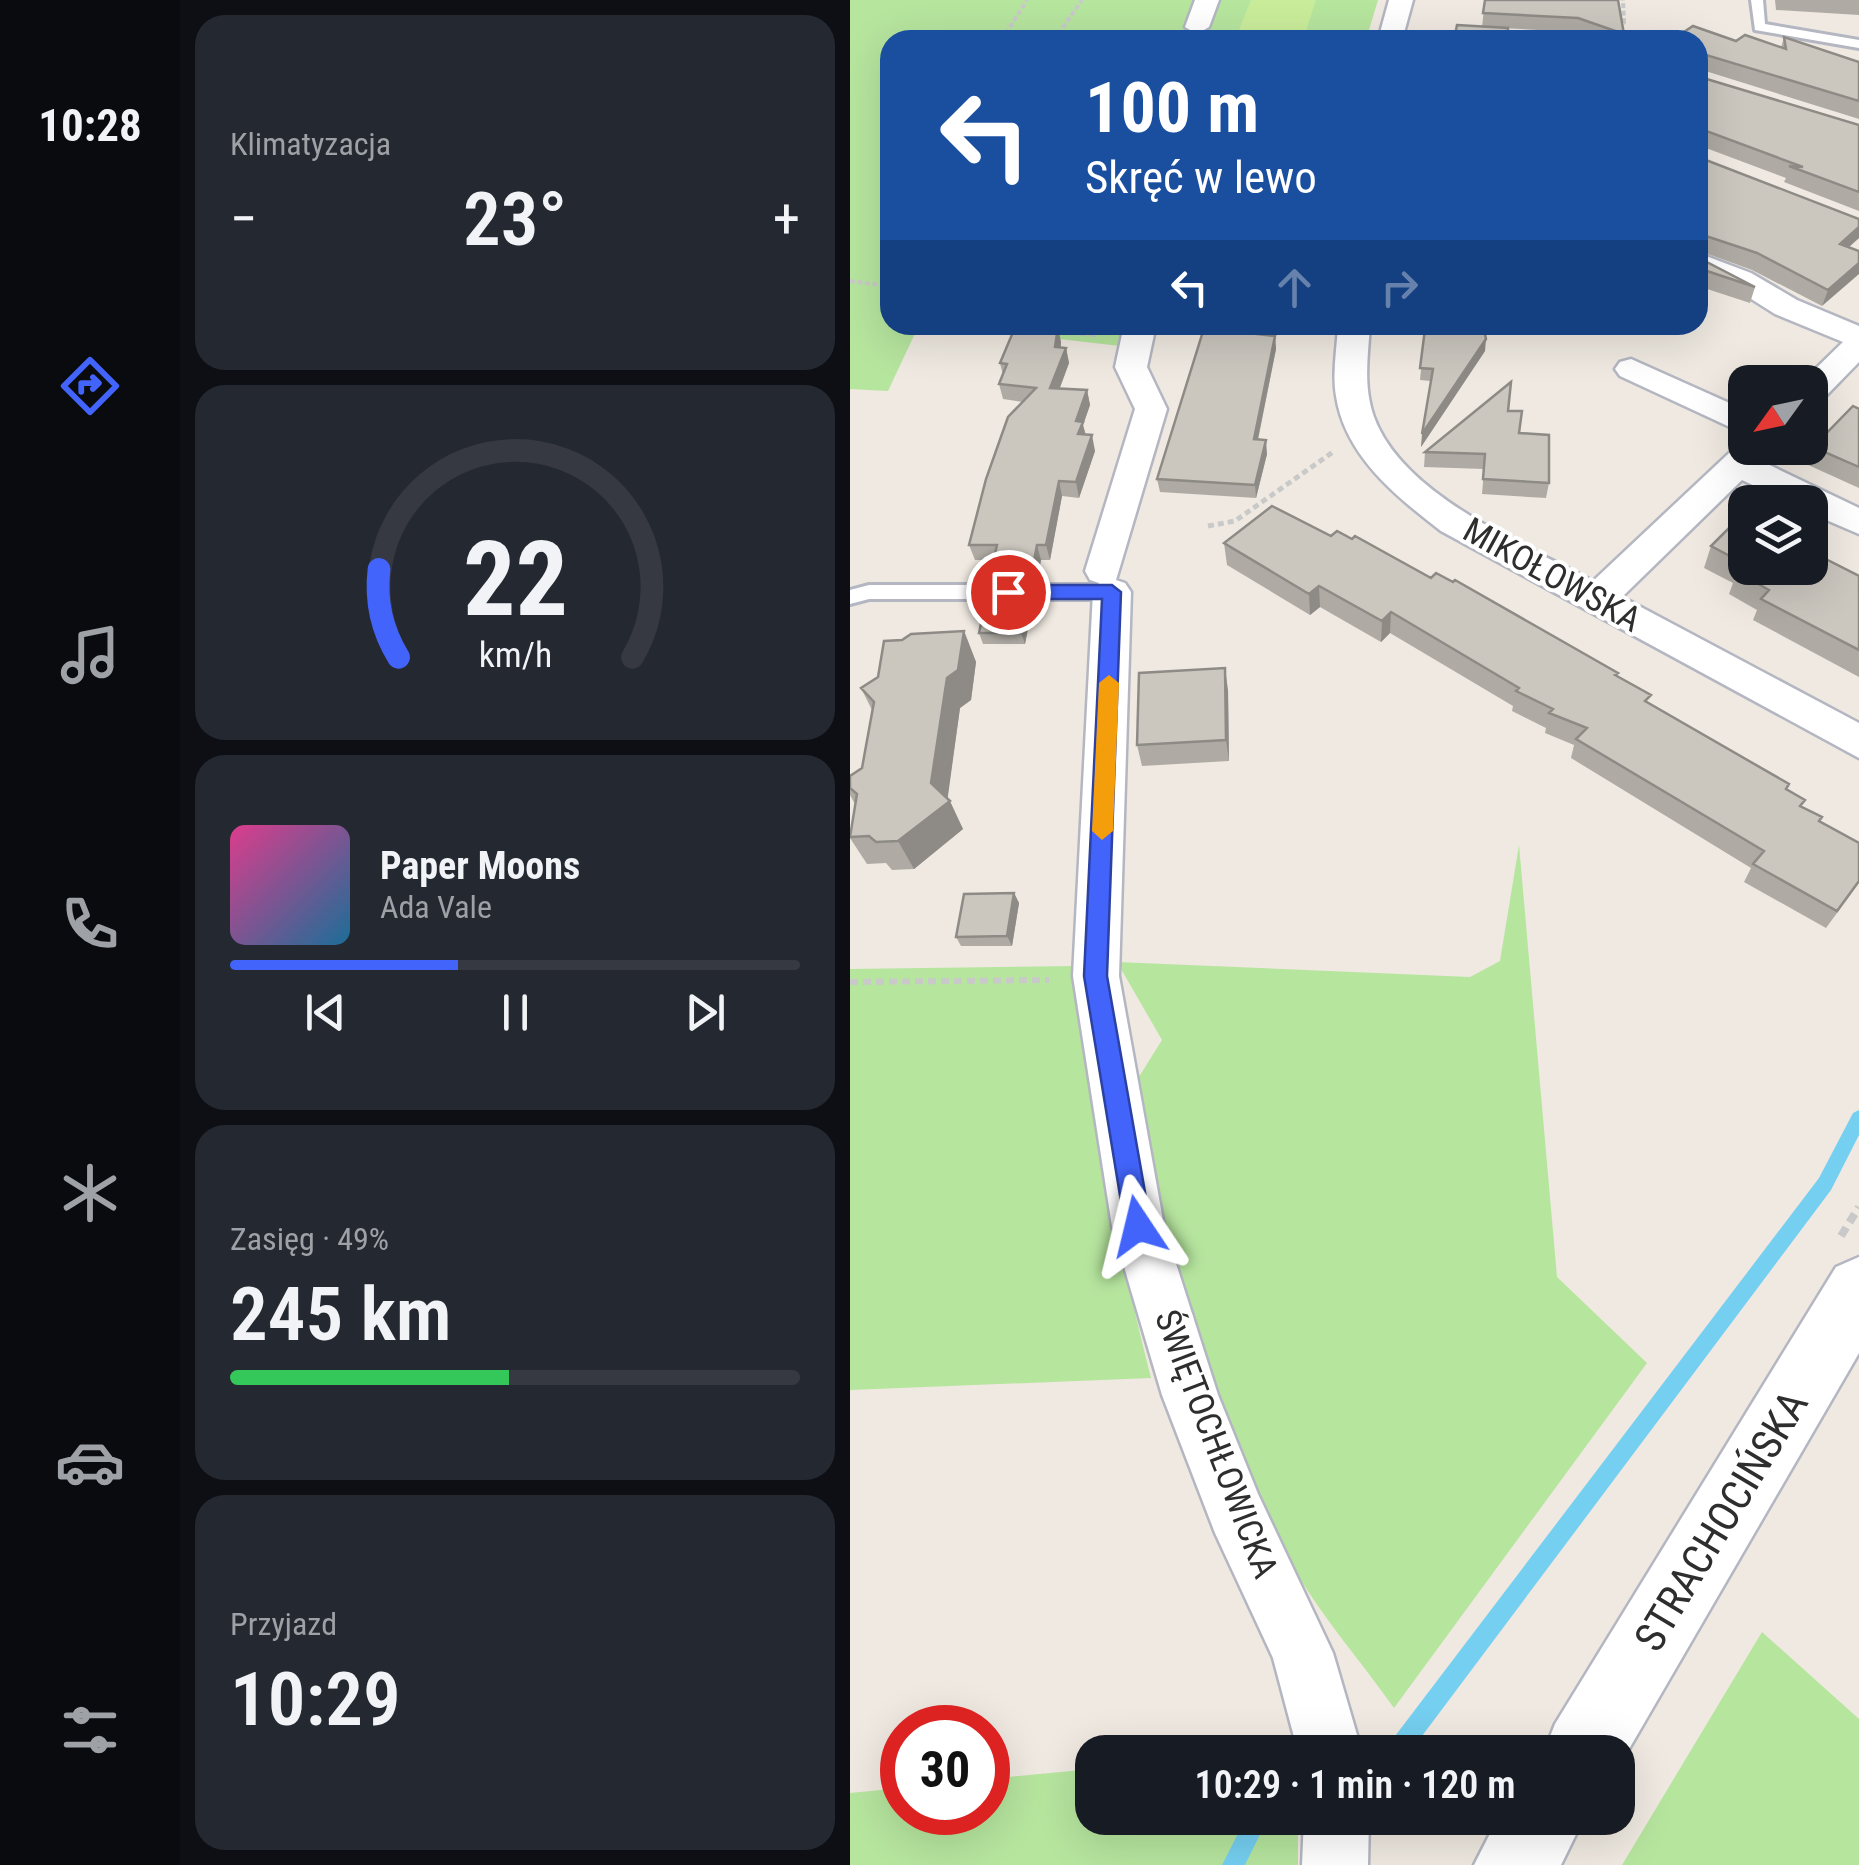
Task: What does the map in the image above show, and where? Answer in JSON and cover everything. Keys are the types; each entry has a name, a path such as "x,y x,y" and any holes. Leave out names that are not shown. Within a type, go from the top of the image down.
{"main road":[{"name":"STRACHOCIŃSKA","path":"1592,1735 1859,1290"},
{"path":"1516,1865 1534,1835"}],"street":[{"path":"1197,27 1207,0"},
{"path":"1393,30 1401,0"},
{"path":"1708,266 1740,279 1855,352 1828,377"},
{"name":"ŚWIĘTOCHŁOWICKA","path":"1138,335 1131,366 1152,409 1108,582 1096,976 1138,1226 1190,1395 1236,1512 1302,1652 1325,1735"},
{"name":"MIKOŁOWSKA","path":"1354,335 1352,397 1366,436 1409,488 1454,522 1859,742"},
{"path":"1631,369 1728,415"},
{"path":"1596,600 1737,465"},
{"path":"1761,465 1859,522"},
{"path":"1334,1865 1336,1835"}],"lane":[{"path":"1757,0 1759,27 1859,44"},
{"path":"850,598 869,592 1108,582"}],"path":[{"path":"1007,30 1027,0"},
{"path":"1061,30 1082,0"},
{"path":"1612,28 1624,24 1623,0"},
{"path":"850,281 880,285"},
{"path":"1208,526 1235,520 1324,456 1366,436"},
{"path":"850,982 1082,980 1096,976"}],"green space":[{"path":"850,0 1378,0 1369,30 880,30 880,335 914,335 888,391 850,389"},
{"path":"1251,0 1316,0 1306,30 1239,30"},
{"path":"1024,335 1124,335 1120,346"},
{"path":"1519,845 1557,1277 1647,1363 1394,1708 1292,1565 1262,1508 1213,1390 1176,1268 1137,1080 1162,1040 1117,962 1470,977 1500,961"},
{"path":"1075,966 1106,1173 1151,1378 850,1390 850,969"},
{"path":"1762,1632 1859,1719 1859,1865 1622,1865"},
{"path":"1075,1771 1075,1835 1298,1835 1298,1865 850,1865 850,1793 880,1790 880,1835 1010,1835 1010,1777"}],"building":[{"path":"1485,0 1618,0 1623,30 1578,18 1483,13"},
{"path":"1457,25 1508,28 1508,30 1456,30"},
{"path":"1708,31 1736,41 1745,35 1786,49 1784,37 1859,62 1859,101 1708,56"},
{"path":"1708,79 1859,125 1859,192 1789,166 1803,167 1708,132"},
{"path":"1708,161 1859,219 1859,227 1840,244 1859,251 1859,263 1828,290 1757,253 1708,237"},
{"path":"1708,263 1755,287 1708,271"},
{"path":"1012,335 1057,335 1055,347 1066,348 1050,388 1087,390 1076,421 1083,422 1078,434 1092,435 1076,482 1059,481 1046,545 1037,545 1033,566 992,566 997,545 969,545 1008,417 1036,388 999,384 1007,364 1000,363"},
{"path":"1202,335 1275,336 1254,439 1266,440 1255,485 1157,479"},
{"path":"1424,335 1485,335 1422,434 1433,369 1420,368"},
{"path":"1511,382 1508,411 1522,411 1519,433 1549,435 1549,483 1483,479 1485,454 1425,452"},
{"path":"1853,406 1859,409 1859,467 1828,454 1828,432"},
{"path":"1272,506 1331,536 1337,531 1352,539 1355,536 1431,578 1436,573 1455,580 1618,673 1615,675 1651,695 1645,701 1789,784 1786,789 1805,800 1800,806 1859,843 1859,881 1837,911 1753,864 1764,851 1576,739 1587,728 1549,713 1553,709 1516,691 1519,688 1391,612 1382,621 1319,586 1309,594 1224,543"},
{"path":"1728,529 1728,555 1711,546"},
{"path":"1828,560 1859,576 1859,650 1761,599 1769,590 1760,585 1828,585"},
{"path":"988,591 1029,591 1021,633 979,633"},
{"path":"964,631 958,670 947,678 931,783 950,801 898,841 850,837 857,794 850,788 850,776 862,768 874,702 861,688 878,677 884,641 902,640 911,634"},
{"path":"1225,668 1226,740 1137,745 1139,673"},
{"path":"1014,893 1007,936 956,937 964,894"}],"waterway":[{"path":"1410,1735 1825,1184 1859,1118"},
{"path":"1233,1865 1248,1835"}],"slow traffic":[{"path":"1102,831 1109,683"}],"route":[{"path":"1008,592 1112,592 1096,976 1138,1226"}]}
